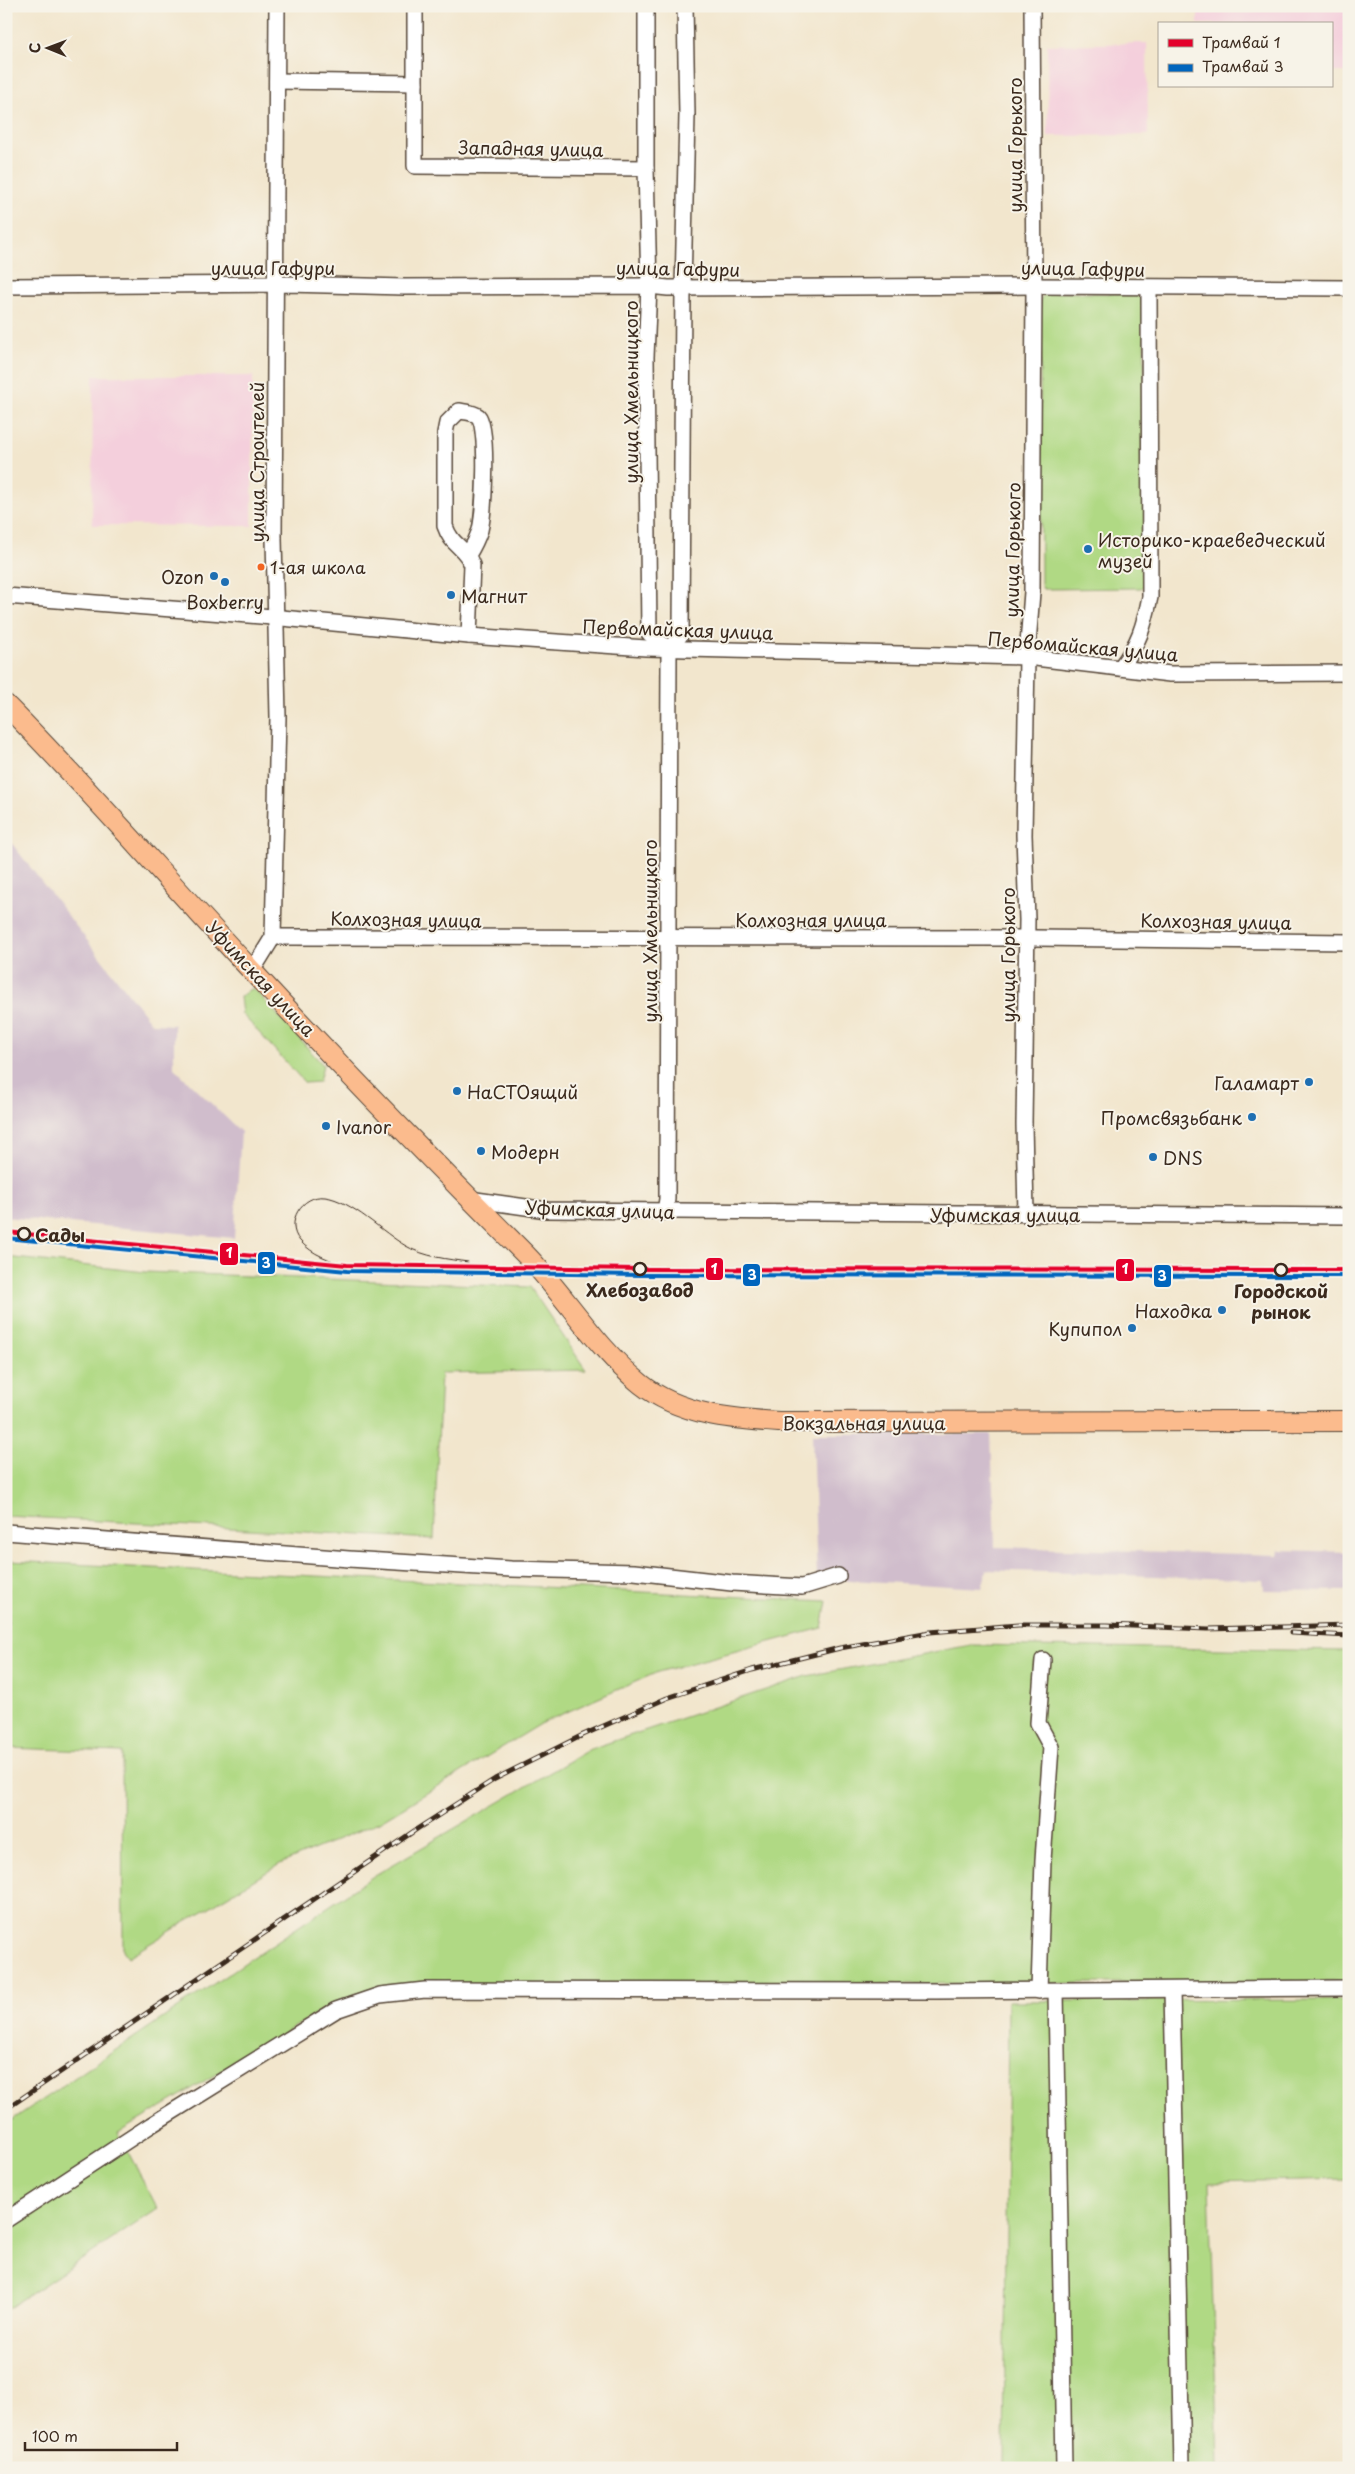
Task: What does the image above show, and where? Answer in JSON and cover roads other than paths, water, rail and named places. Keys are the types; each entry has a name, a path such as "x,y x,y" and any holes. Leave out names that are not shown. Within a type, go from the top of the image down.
{"main road":[{"name":"Уфимская улица","path":"6,705 252,971 469,1199"},
{"name":"Вокзальная улица","path":"469,1199 532,1262 582,1325 642,1385 686,1408 732,1419 779,1422 1349,1421"}],"street":[{"name":"улица Строителей","path":"273,937 278,717 274,538 277,6"},
{"path":"277,81 414,83 415,6"},
{"name":"улица Хмельницкого","path":"646,6 646,168 649,286 646,357 649,633 669,650"},
{"name":"улица Хмельницкого","path":"665,1212 667,1180 666,937 669,650 681,634 683,288 687,114 685,6"},
{"name":"улица Горького","path":"1026,1214 1024,1124 1027,939 1024,835 1027,657 1032,592 1034,286 1032,6"},
{"name":"Западная улица","path":"414,83 416,166 646,168"},
{"name":"улица Гафури","path":"6,286 276,284 404,287 1034,286 1349,288"},
{"path":"1121,667 1143,631 1150,597 1149,288"},
{"path":"468,555 476,543 483,514 484,440 482,424 478,416 469,412 459,412 447,423 445,433 445,526 449,538 468,555 472,565 469,636"},
{"name":"Первомайская улица","path":"6,596 469,636 669,650 1027,657 1170,674 1349,673"},
{"path":"252,971 273,937"},
{"name":"Колхозная улица","path":"273,937 554,939 666,937 1349,942"},
{"name":"Уфимская улица","path":"469,1199 547,1210 1349,1216"},
{"path":"6,1532 349,1559 511,1569 634,1572 732,1583 802,1587 838,1576"},
{"path":"1039,1991 1043,1860 1051,1747 1038,1723 1043,1660"},
{"path":"6,2220 151,2125 336,2010 380,1995 425,1990 1056,1991 1349,1988"},
{"path":"1172,1990 1182,2468"},
{"path":"1056,1991 1064,2468"}],"tram line":[{"path":"347,1265 316,1253 300,1241 294,1226 295,1218 298,1211 309,1200 317,1197 335,1199 356,1210 413,1250 436,1257 468,1262"},
{"name":"1","path":"6,1232 347,1265 640,1269 1349,1270"},
{"name":"3","path":"6,1238 347,1271 640,1275 1349,1276"}],"railway":[{"path":"6,2109 417,1829 495,1779 583,1735 667,1698 752,1670 840,1648 930,1632 1018,1625 1107,1625 1208,1629 1349,1625"},
{"path":"1291,1633 1349,1636"}],"place":[{"name":"Историко-краеведческий музей","path":"1088,549"},
{"name":"1-ая школа","path":"261,567"},
{"name":"Ozon","path":"214,576"},
{"name":"Boxberry","path":"225,582"},
{"name":"Магнит","path":"451,595"},
{"name":"Галамарт","path":"1309,1082"},
{"name":"НаСТОящий","path":"457,1091"},
{"name":"Промсвязьбанк","path":"1252,1117"},
{"name":"Ivanor","path":"326,1126"},
{"name":"Модерн","path":"481,1151"},
{"name":"DNS","path":"1153,1157"},
{"name":"Сады","path":"24,1234"},
{"name":"Хлебозавод","path":"640,1269"},
{"name":"Городской рынок","path":"1281,1270"},
{"name":"Находка","path":"1222,1310"},
{"name":"Купипол","path":"1132,1328"}]}
